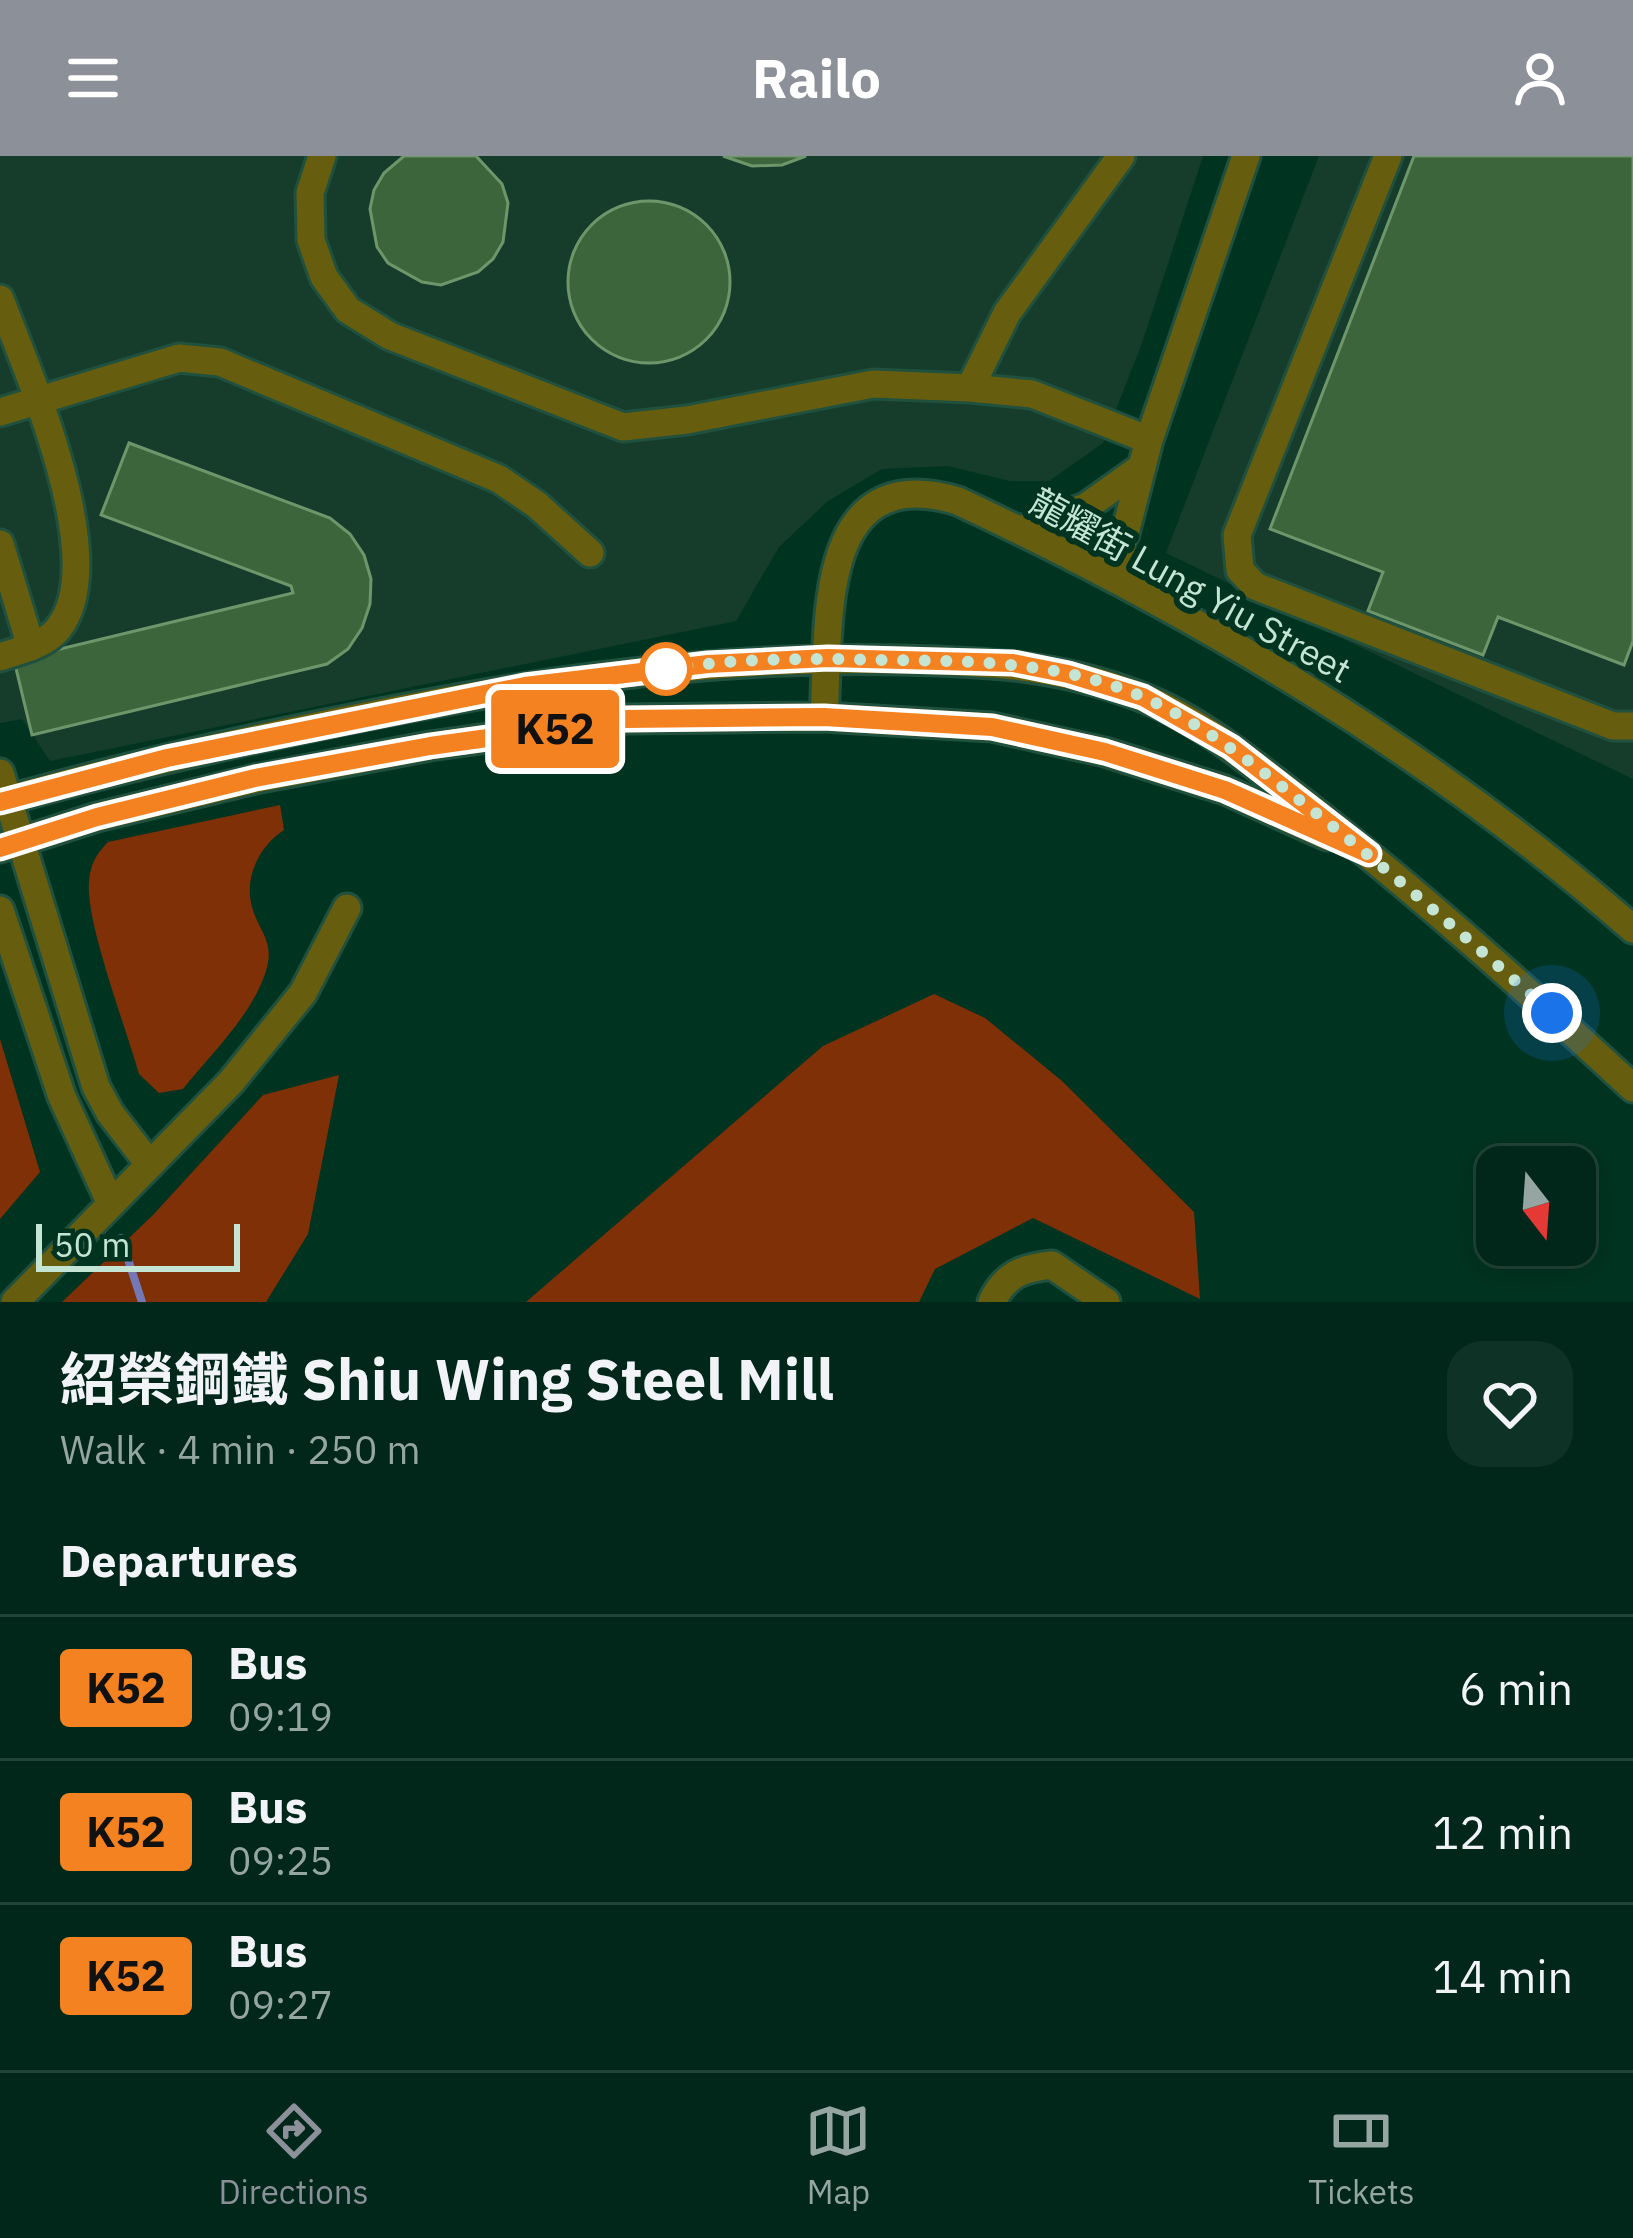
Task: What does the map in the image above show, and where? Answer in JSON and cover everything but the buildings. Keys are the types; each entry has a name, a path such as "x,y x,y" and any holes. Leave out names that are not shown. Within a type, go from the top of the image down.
{"street":[{"path":"322,156 310,193 311,240 324,277 348,310 390,336 623,427 687,420 873,384 970,388 1032,394 1146,453"},
{"path":"970,388 1007,313 1120,156"},
{"path":"1114,576 1146,453 1246,156"},
{"path":"1388,156 1237,535 1240,570 1255,586 1613,726 1633,726"},
{"path":"0,299 69,498 76,548 73,590 64,619 47,639 0,657"},
{"path":"0,412 179,358 220,362 499,479 537,505 590,553"},
{"path":"1020,530 1086,507 1146,453"},
{"name":"龍耀街 Lung Yiu Street","path":"824,717 833,571 842,544 856,520 878,503 904,494 932,493 1114,576 1275,666 1429,767 1633,929"},
{"path":"0,544 31,646"},
{"path":"150,1165 95,1087 10,844 3,792 525,686 708,664 828,658 1013,663 1143,697 1231,747 1369,854 1633,1088"},
{"path":"10,844 255,778 430,746 625,719 824,717 992,727 1105,752 1225,790 1369,854"},
{"path":"15,1302 231,1082 303,993 347,908"},
{"path":"0,910 62,1097 111,1204"},
{"path":"992,1302 1000,1283 1024,1268 1052,1265 1106,1302"}],"shaded area":[{"path":"0,156 1203,156 1142,343 1103,443 1049,481 1010,481 948,466 882,469 828,501 779,547 736,621 50,761 22,719 0,723"},
{"path":"1319,156 1633,156 1633,779 1166,553"},
{"path":"280,805 284,830 262,852 250,881 251,903 269,952 265,974 240,1020 183,1089 159,1093 139,1074 100,950 90,902 94,861 108,842"},
{"path":"934,994 985,1018 1062,1081 1194,1212 1200,1299 1033,1218 935,1269 919,1302 526,1302 823,1046"},
{"path":"0,1039 40,1172 0,1219"},
{"path":"339,1075 308,1234 266,1302 62,1302 153,1215 263,1095"}],"waterway":[{"path":"121,1238 142,1302"}],"bus line":[{"name":"K52","path":"0,802 167,758 525,686 708,664 828,658 1013,663 1143,697 1231,747 1369,854 1225,790 1105,752 992,727 824,717 625,719 430,746 255,778 97,817 0,848"}],"route":[{"path":"666,669 828,658 1013,663 1143,697 1231,747 1265,773 1425,900 1552,1013"}]}
